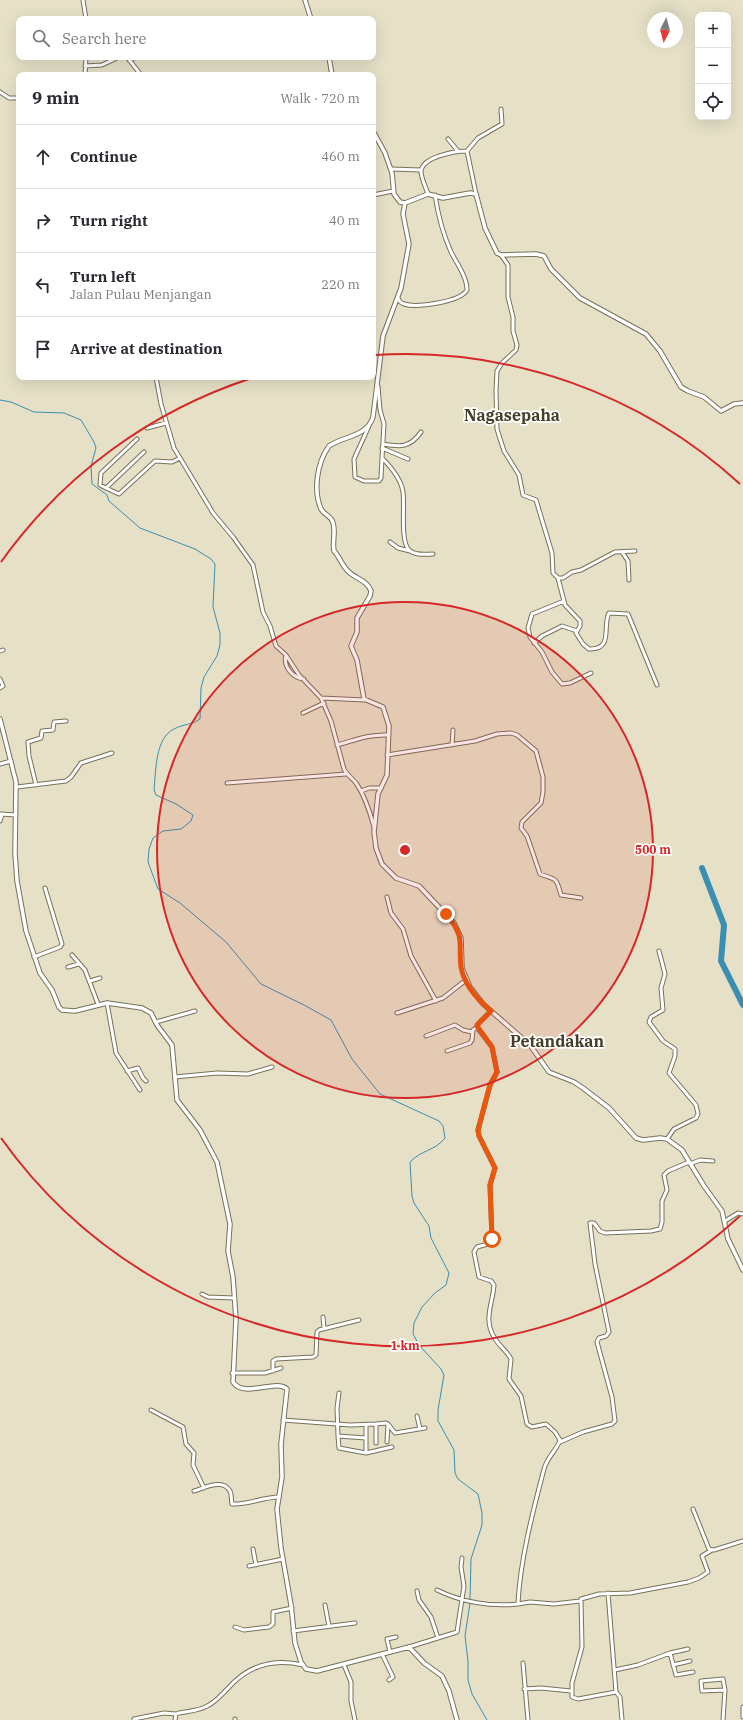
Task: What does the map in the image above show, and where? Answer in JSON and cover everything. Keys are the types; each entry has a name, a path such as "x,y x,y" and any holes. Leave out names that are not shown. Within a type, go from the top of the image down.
{"street":[{"path":"83,0 86,16"},
{"path":"305,0 310,16"},
{"path":"85,72 86,60"},
{"path":"85,66 102,65 113,60"},
{"path":"130,60 139,72"},
{"path":"330,60 332,72"},
{"path":"0,92 9,98 16,98"},
{"path":"421,170 426,164 435,158 458,151 467,151 478,138 502,124 501,109"},
{"path":"376,136 385,153 391,169 394,191 400,202 405,203 428,194 443,198 470,193 476,194"},
{"path":"448,139 458,151"},
{"path":"467,151 476,194 487,234 494,249 501,255 508,265 508,297 513,317 513,331 517,345 516,350 498,369 496,391 498,434 504,451 518,473 523,495 536,500 552,553 553,573 558,578 564,601 580,621 577,634 586,648 596,648 603,644 607,638 609,613 628,614 657,684"},
{"path":"391,169 421,170"},
{"path":"421,170 428,194"},
{"path":"376,194 394,191"},
{"path":"398,298 400,302 405,305 421,305 458,298 467,290 467,284 447,243 438,215 435,195"},
{"path":"377,385 380,410 384,421 381,478 379,481 364,481 355,477 354,459 374,414 377,385 383,336 404,278 409,244 403,214 405,203"},
{"path":"501,255 536,254 544,256 551,269 580,298 646,334 660,351 684,390 704,397 721,411 734,404 743,403"},
{"path":"157,380 171,442 213,513 230,533 253,565 263,612 270,626 276,646 286,655 324,703 331,721 346,774 355,782 361,791 374,827 376,848 386,869 396,878 419,886 454,923 461,938 462,968 466,980 476,997 530,1044 549,1072 574,1082 610,1108 636,1138 643,1140 660,1138 667,1139 682,1150 689,1163 722,1211 728,1239 742,1263 743,1270"},
{"path":"147,428 166,423"},
{"path":"365,700 357,660 350,646 357,632 357,618 369,599 371,591 364,581 347,571 341,559 334,551 334,524 321,509 317,480 322,459 329,446 360,432 369,426"},
{"path":"383,444 397,446 411,444 421,432"},
{"path":"137,439 101,473 100,485 119,494 155,461 172,462 180,458"},
{"path":"382,448 408,459"},
{"path":"106,488 144,452"},
{"path":"382,458 395,474 403,492 404,533 410,551"},
{"path":"390,542 398,548 417,554 433,554"},
{"path":"558,578 563,578 572,572 581,570 612,553 635,551"},
{"path":"622,552 628,561 629,580"},
{"path":"564,601 532,615 528,631 534,643 542,652 552,672 562,684 570,683 591,673"},
{"path":"534,643 542,636 562,626 577,631"},
{"path":"0,679 3,686 0,688"},
{"path":"321,698 365,700 377,703 383,707 388,721 389,735 386,777 381,788 374,827"},
{"path":"303,713 324,703"},
{"path":"0,719 12,761 17,788 16,874 26,930 40,973 51,988 60,1009 75,1011 98,1004 107,1003 145,1009 151,1013 172,1045 176,1096 178,1102 200,1130 218,1167 222,1192 230,1224 228,1251 233,1276 236,1323 232,1382 241,1388 256,1389 280,1386 286,1388 288,1396 283,1420 281,1444 282,1477 277,1509 283,1559 292,1608 296,1650 303,1665 306,1669 312,1671 344,1665 457,1632 464,1581 461,1567 462,1558"},
{"path":"36,785 29,756 28,742 40,738 44,731 53,730 55,722 66,720"},
{"path":"452,745 453,730"},
{"path":"387,756 475,741 498,734 511,733 517,735 536,751 542,770 542,801 522,822 521,828 527,836 540,874 552,876 556,879 561,895 581,898"},
{"path":"337,745 353,741 362,736 389,735"},
{"path":"17,788 66,782 81,763 102,758 112,753"},
{"path":"0,764 12,761"},
{"path":"227,783 346,774"},
{"path":"361,791 369,788 381,788"},
{"path":"0,821 1,814 16,815"},
{"path":"34,957 60,947 62,944 45,888"},
{"path":"387,897 391,913 403,929 411,956 436,1001"},
{"path":"659,951 665,974 661,988 663,1010 651,1017 649,1022 662,1041 675,1049 675,1056 669,1073 696,1105 698,1111 694,1120 674,1129 667,1139"},
{"path":"72,955 84,970 90,981 98,1004"},
{"path":"68,967 79,964"},
{"path":"90,981 100,978"},
{"path":"397,1013 436,1001 466,980"},
{"path":"107,1003 116,1052 140,1090"},
{"path":"156,1022 195,1011"},
{"path":"447,1051 470,1043 472,1040 472,1032 491,1011"},
{"path":"426,1036 455,1025 463,1030 472,1032"},
{"path":"477,1026 492,1047 497,1072 490,1085 478,1130 479,1136 495,1168 490,1185 491,1241 488,1244 477,1246 474,1250 478,1275 482,1279 491,1281 494,1285 489,1306 490,1329 494,1338 511,1360 509,1379 520,1396 527,1424 532,1427 543,1424 550,1427 559,1437 560,1442"},
{"path":"127,1071 138,1068 146,1081"},
{"path":"175,1077 217,1073 248,1074 272,1068"},
{"path":"518,1604 527,1545 543,1473 548,1458 560,1442 583,1432 612,1424 616,1421 612,1397 597,1342 598,1338 606,1336 609,1332 595,1264 590,1223 594,1223 600,1231 605,1233 650,1231 660,1229 662,1222 662,1201 667,1190 664,1175 668,1171 689,1163 700,1160 713,1161"},
{"path":"725,1220 738,1213 743,1214"},
{"path":"202,1294 208,1297 234,1298"},
{"path":"322,1317 324,1328"},
{"path":"273,1371 273,1361 276,1359 315,1356 317,1354 317,1330 359,1320"},
{"path":"232,1373 256,1374 281,1368"},
{"path":"339,1393 336,1408 339,1448 366,1453 392,1447"},
{"path":"151,1410 183,1427 186,1444 194,1453 193,1465 204,1488"},
{"path":"417,1416 420,1429"},
{"path":"283,1420 366,1425 386,1423 395,1433 425,1428"},
{"path":"376,1424 376,1443"},
{"path":"387,1442 388,1424"},
{"path":"366,1425 366,1453"},
{"path":"338,1436 366,1438"},
{"path":"194,1491 215,1484 225,1486 231,1492 232,1504 243,1504 260,1499 279,1497"},
{"path":"693,1509 707,1546 712,1550"},
{"path":"437,1590 448,1596 496,1606 518,1604 554,1604 580,1601 583,1598 608,1593 630,1593 696,1580 708,1572 702,1556 712,1550 743,1542"},
{"path":"253,1549 256,1565"},
{"path":"249,1566 283,1559"},
{"path":"417,1591 419,1600 431,1617 438,1638"},
{"path":"608,1593 616,1692 620,1697 622,1720"},
{"path":"580,1601 582,1652 571,1691 572,1697 578,1699 616,1692"},
{"path":"325,1605 329,1626"},
{"path":"235,1627 244,1630 269,1627 273,1624 273,1612 292,1608"},
{"path":"293,1631 355,1623"},
{"path":"390,1652 387,1639 396,1637"},
{"path":"409,1647 424,1663 442,1676 449,1691 457,1720"},
{"path":"615,1670 638,1665 670,1653 688,1649"},
{"path":"670,1653 677,1675 693,1672"},
{"path":"382,1654 393,1677 390,1680"},
{"path":"673,1665 690,1661"},
{"path":"134,1719 164,1713 176,1714 202,1709 210,1705 241,1676 261,1666 276,1662 303,1665"},
{"path":"523,1663 524,1689 528,1720"},
{"path":"344,1665 351,1682 351,1701 355,1720"},
{"path":"723,1720 725,1690 723,1679 701,1681 702,1691 725,1690"},
{"path":"524,1689 541,1688 571,1691"},
{"path":"743,1707 743,1717"},
{"path":"174,1720 176,1714"}],"waterway":[{"path":"0,400 11,402 34,412 64,413 81,420 96,448 91,466 92,484 107,495 109,501 140,528 195,549 211,559 215,564 213,607 220,633 220,645 217,656 204,677 201,688 200,719 177,727 168,733 160,747 156,765 154,790 156,795 176,804 193,815 191,821 181,829 163,831 153,838 149,849 148,862 158,889 180,903 226,942 261,984 331,1020 352,1059 380,1094 439,1121 443,1126 445,1138 437,1146 419,1155 410,1162 412,1196 414,1203 429,1226 431,1238 449,1273 446,1285 435,1293 422,1307 414,1323 413,1334 419,1345 441,1369 444,1375 438,1410 438,1421 454,1450 455,1473 458,1479 478,1494 482,1513 482,1525 471,1559 470,1599"},
{"path":"702,868 724,925 721,961 743,1005"},
{"path":"470,1603 465,1636 468,1661 468,1680 472,1694 487,1720"}],"district":[{"name":"Nagasepaha","path":"512,415"},
{"name":"Petandakan","path":"557,1041"}],"route":[{"path":"446,914 454,923 461,938 461,961 466,980 476,997 491,1011 477,1026 492,1047 497,1072 490,1085 478,1130 479,1136 495,1168 490,1182 490,1223 492,1239"}]}
